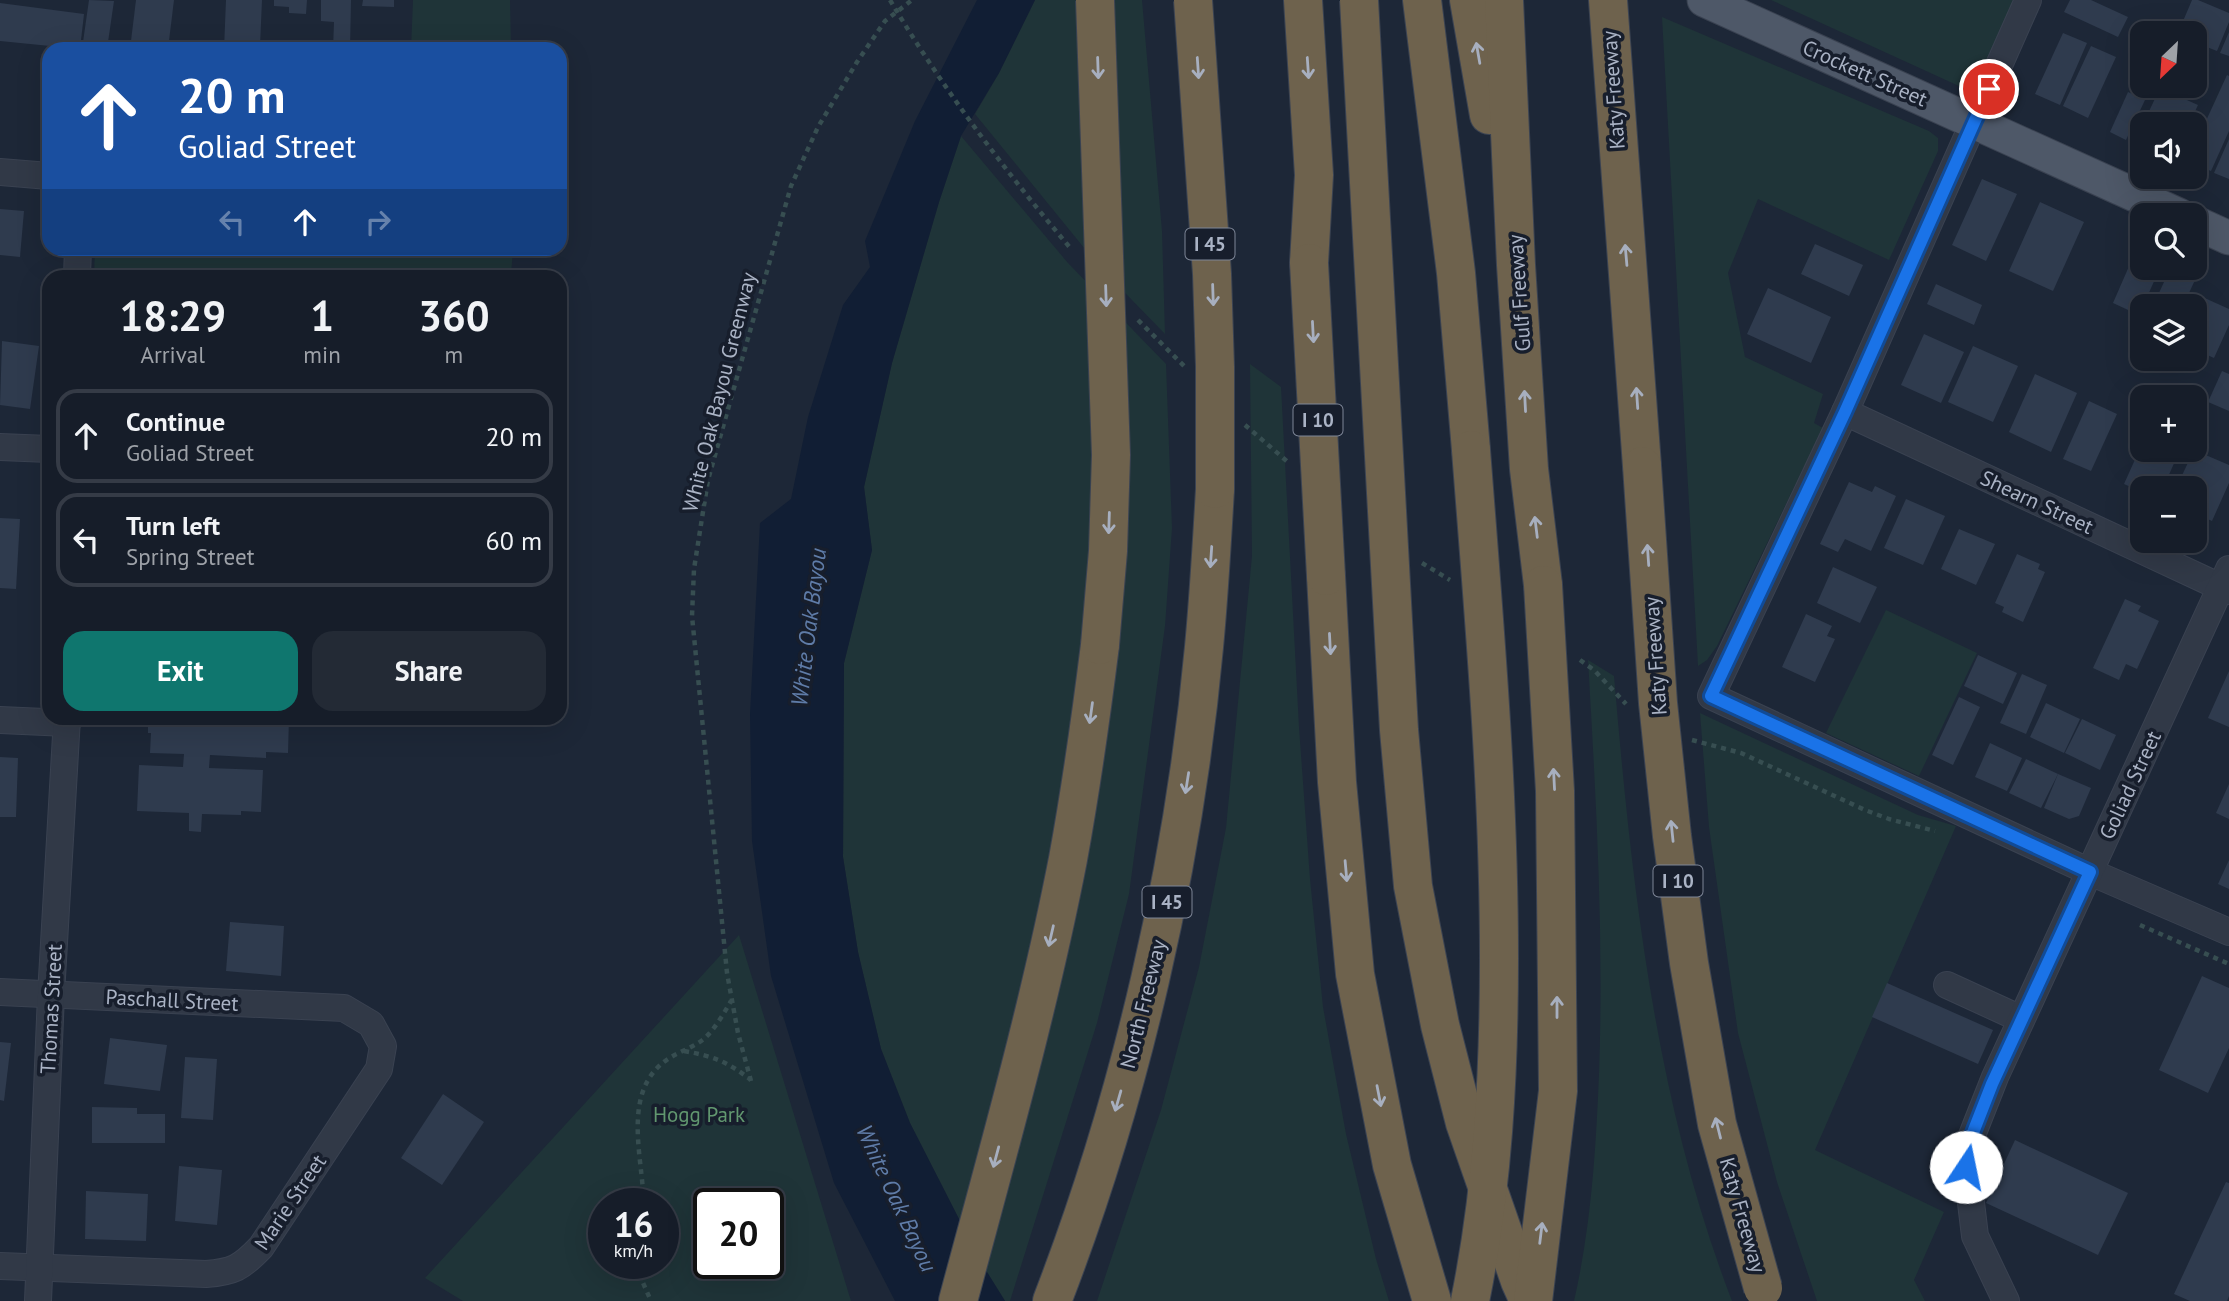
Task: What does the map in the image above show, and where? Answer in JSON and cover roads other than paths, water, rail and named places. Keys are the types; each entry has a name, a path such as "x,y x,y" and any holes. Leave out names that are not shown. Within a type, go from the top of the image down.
{"highway":[{"path":"958,1301 1012,1098 1067,862 1082,781 1100,645 1108,551 1111,455 1095,0"},
{"name":"North Freeway","path":"1052,1301 1120,1096 1164,918 1187,780 1204,649 1215,489 1215,367 1212,274 1193,0"},
{"name":"I 10","path":"1303,0 1314,175 1309,263 1337,782 1355,974 1392,1165 1432,1301"},
{"path":"1359,0 1398,716 1413,886 1440,1025 1465,1123 1520,1281 1531,1301"},
{"path":"1422,0 1455,273 1471,450 1493,746 1499,888 1499,1019 1492,1152 1477,1269 1470,1301"},
{"path":"1469,0 1516,265"},
{"name":"Gulf Freeway","path":"1504,0 1516,265 1529,469 1543,585 1555,791 1558,1091 1531,1301"},
{"name":"Katy Freeway","path":"1607,10 1658,703 1672,836 1689,963 1717,1124 1766,1294"}],"main road":[{"name":"Crockett Street","path":"1704,0 2153,203"},
{"path":"2207,228 2229,238"}],"street":[{"path":"2028,0 1845,412 1711,696 2090,872 2229,932"},
{"path":"0,172 42,175"},
{"name":"Shearn Street","path":"1845,412 2226,583"},
{"path":"0,447 42,449"},
{"name":"Goliad Street","path":"2006,1301 1975,1236 1965,1153 2021,1019 2226,583"},
{"path":"0,720 42,720"},
{"name":"Thomas Street","path":"38,1301 51,995 67,725"},
{"path":"1947,985 2021,1019"},
{"name":"Paschall Street","path":"0,992 344,1008"},
{"name":"Marie Street","path":"0,1266 206,1274 230,1272 247,1262 261,1247 379,1069 383,1046 371,1024 344,1008"}],"water":[{"name":"White Oak Bayou","path":"977,0 1035,0 999,73 961,136 892,363 864,487 872,550 844,663 843,857 858,952 881,1049 910,1123 982,1264 1005,1301 895,1301 834,1183 771,976 752,841 750,714 760,523 791,499 808,417 843,305 870,267 865,241 915,121"}],"park label":[{"name":"Hogg Park","path":"699,1114"}]}
